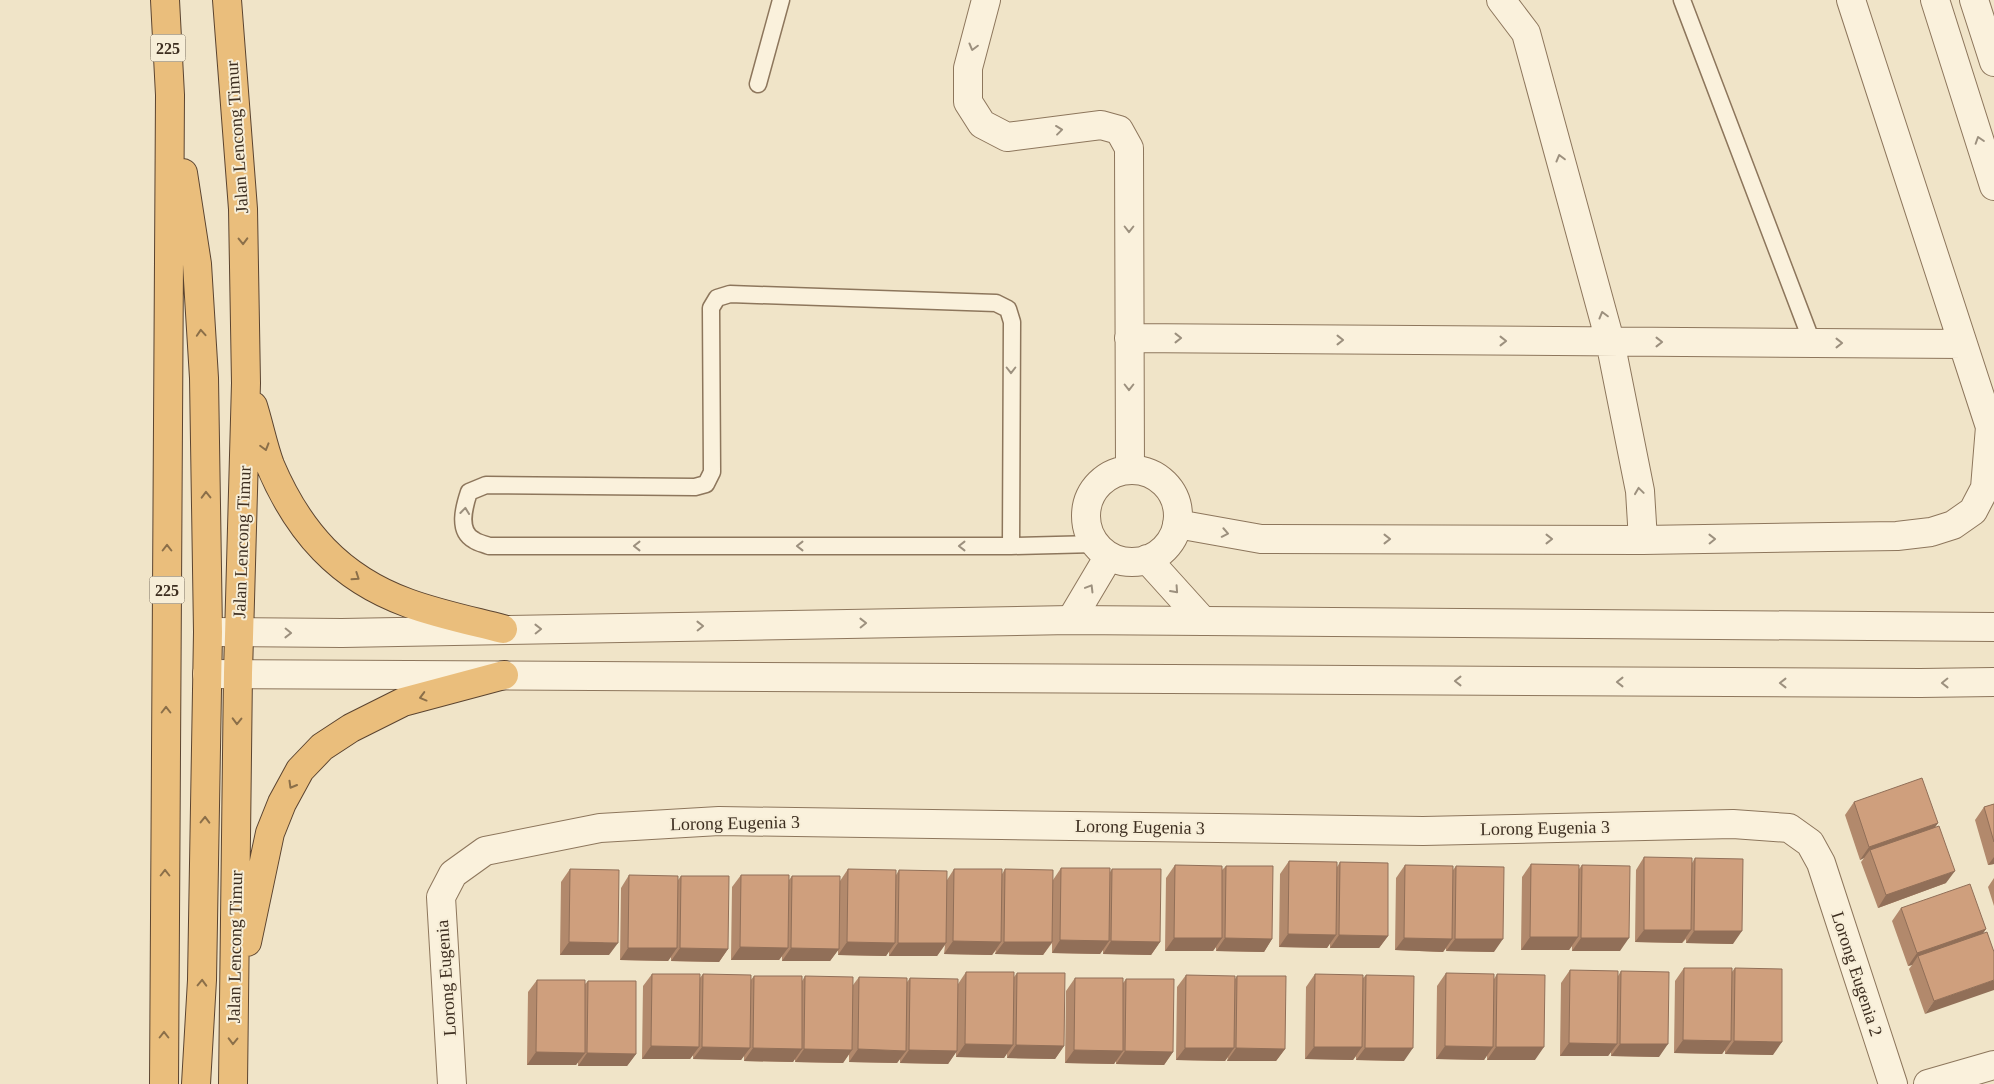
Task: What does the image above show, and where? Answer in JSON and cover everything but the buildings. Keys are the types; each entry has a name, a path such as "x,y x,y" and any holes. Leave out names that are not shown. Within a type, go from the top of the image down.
{"highway":[{"name":"225","path":"164,1084 170,95 165,0"},
{"name":"Jalan Lencong Timur","path":"227,0 243,209 246,383 238,673 233,1084"},
{"name":"225","path":"170,95 197,264 204,378 208,632 202,980 196,1084"},
{"path":"246,383 270,464 297,518 322,549 356,579 407,603 503,629"},
{"path":"234,1003 270,833 282,803 300,770 322,747 351,728 402,702 504,675"}],"street":[{"path":"986,0 968,68 968,102 982,124 1007,137 1101,125 1119,130 1129,148 1130,470"},
{"path":"1501,0 1526,33 1610,341 1640,491 1643,540"},
{"path":"1177,524 1261,539 1643,540 1897,536 1931,532 1953,526 1973,510 1985,488 1990,428 1850,0"},
{"path":"1934,0 1994,186"},
{"path":"1974,0 1994,62"},
{"path":"1129,338 1963,344"},
{"path":"1130,470 1156,477 1166,486 1178,510 1177,524 1173,536 1166,547 1154,556 1139,561 1123,561 1103,550 1088,532 1085,518 1090,497 1103,480 1115,473 1130,470"},
{"path":"1071,620 1103,550"},
{"path":"1147,558 1203,621"},
{"path":"208,632 342,633 1071,620 1994,627"},
{"path":"207,674 1920,684 1994,682"},
{"name":"Lorong Eugenia 3","path":"453,874 485,851 591,830 719,821 1423,831 1733,824 1789,828 1810,843 1821,863"},
{"name":"Lorong Eugenia 2","path":"1821,863 1893,1084"},
{"name":"Lorong Eugenia","path":"452,1084 441,897 453,874"},
{"path":"1928,1084 1994,1065"}],"lane":[{"path":"758,84 781,0"},
{"path":"1682,0 1812,342"},
{"path":"1011,546 1012,322 1008,309 996,303 730,294 717,298 711,308 712,472 706,484 694,487 486,485 469,492 464,507 464,528 472,540 489,546 1011,546 1103,550"}]}
